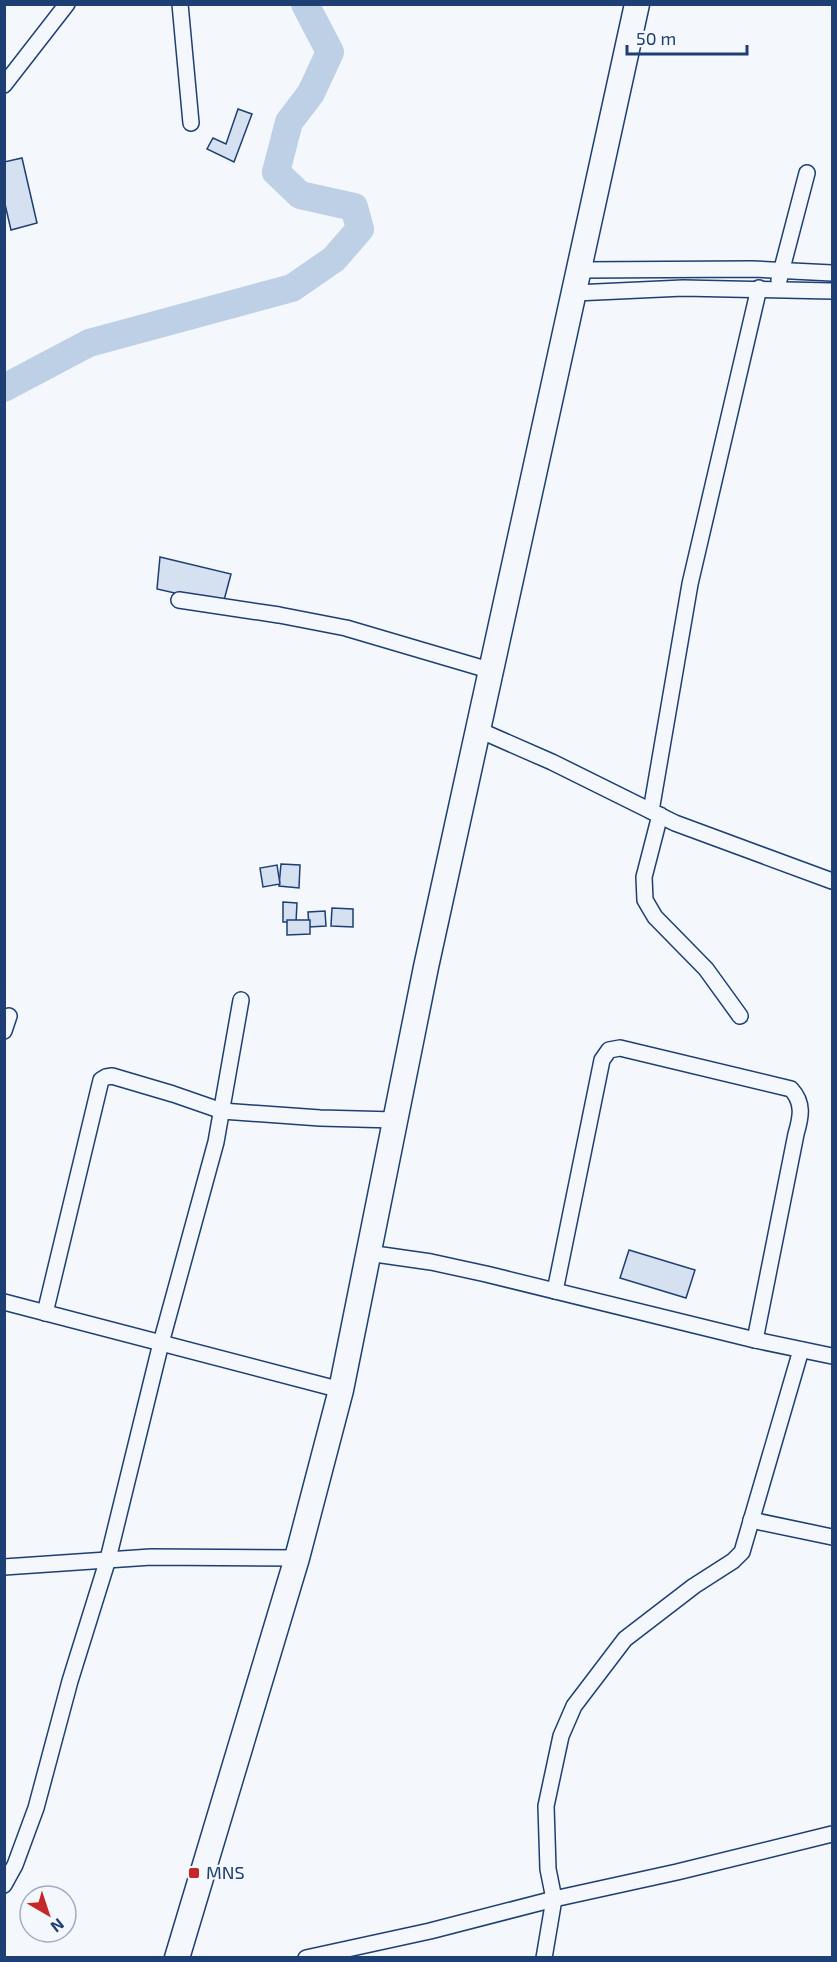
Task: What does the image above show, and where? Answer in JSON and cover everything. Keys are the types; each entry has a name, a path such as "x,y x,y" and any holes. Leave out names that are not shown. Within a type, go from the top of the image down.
{"highway":[{"path":"177,1958 297,1558 341,1390 426,967 638,4"}],"street":[{"path":"4,85 67,4"},
{"path":"180,4 191,123"},
{"path":"777,289 807,173"},
{"path":"578,282 752,269 832,273"},
{"path":"578,282 683,288 832,291"},
{"path":"740,1016 706,969 656,917 645,900 644,877 656,813 690,584 759,288"},
{"path":"179,600 346,628 492,671"},
{"path":"479,730 552,762 656,813 733,845 832,881"},
{"path":"4,1885 15,1865 36,1808 70,1681 108,1559 161,1343 216,1142 242,1000"},
{"path":"4,1032 9,1016"},
{"path":"555,1291 602,1060 609,1050 620,1048 791,1089 798,1096 801,1108 800,1119 755,1341"},
{"path":"45,1313 101,1080 106,1077 112,1076 222,1111 320,1118 395,1120"},
{"path":"368,1253 431,1262 755,1341 832,1356"},
{"path":"4,1302 341,1390"},
{"path":"544,1958 554,1899 548,1869 546,1806 561,1736 574,1706 625,1639 742,1552 801,1350"},
{"path":"751,1520 832,1537"},
{"path":"4,1567 108,1559 297,1558"},
{"path":"306,1958 365,1951 430,1931 554,1899 677,1872 832,1833"}],"building":[{"path":"238,109 252,114 234,162 207,149 213,138 226,144"},
{"path":"22,158 37,223 11,230 4,200 4,162"},
{"path":"160,557 231,574 223,604 157,589"},
{"path":"281,864 300,865 299,888 279,886"},
{"path":"277,865 280,884 263,887 260,868"},
{"path":"283,902 297,903 296,922 283,922"},
{"path":"332,908 353,909 353,927 331,926"},
{"path":"325,911 326,926 309,927 308,912"},
{"path":"287,920 310,920 310,934 287,935"},
{"path":"629,1250 695,1270 686,1298 620,1278"}],"waterway":[{"path":"4,388 89,343 292,288 334,259 360,229 354,207 300,195 276,172 289,122 311,93 330,52 305,4"}],"place":[{"name":"MNS","path":"194,1873"}]}
